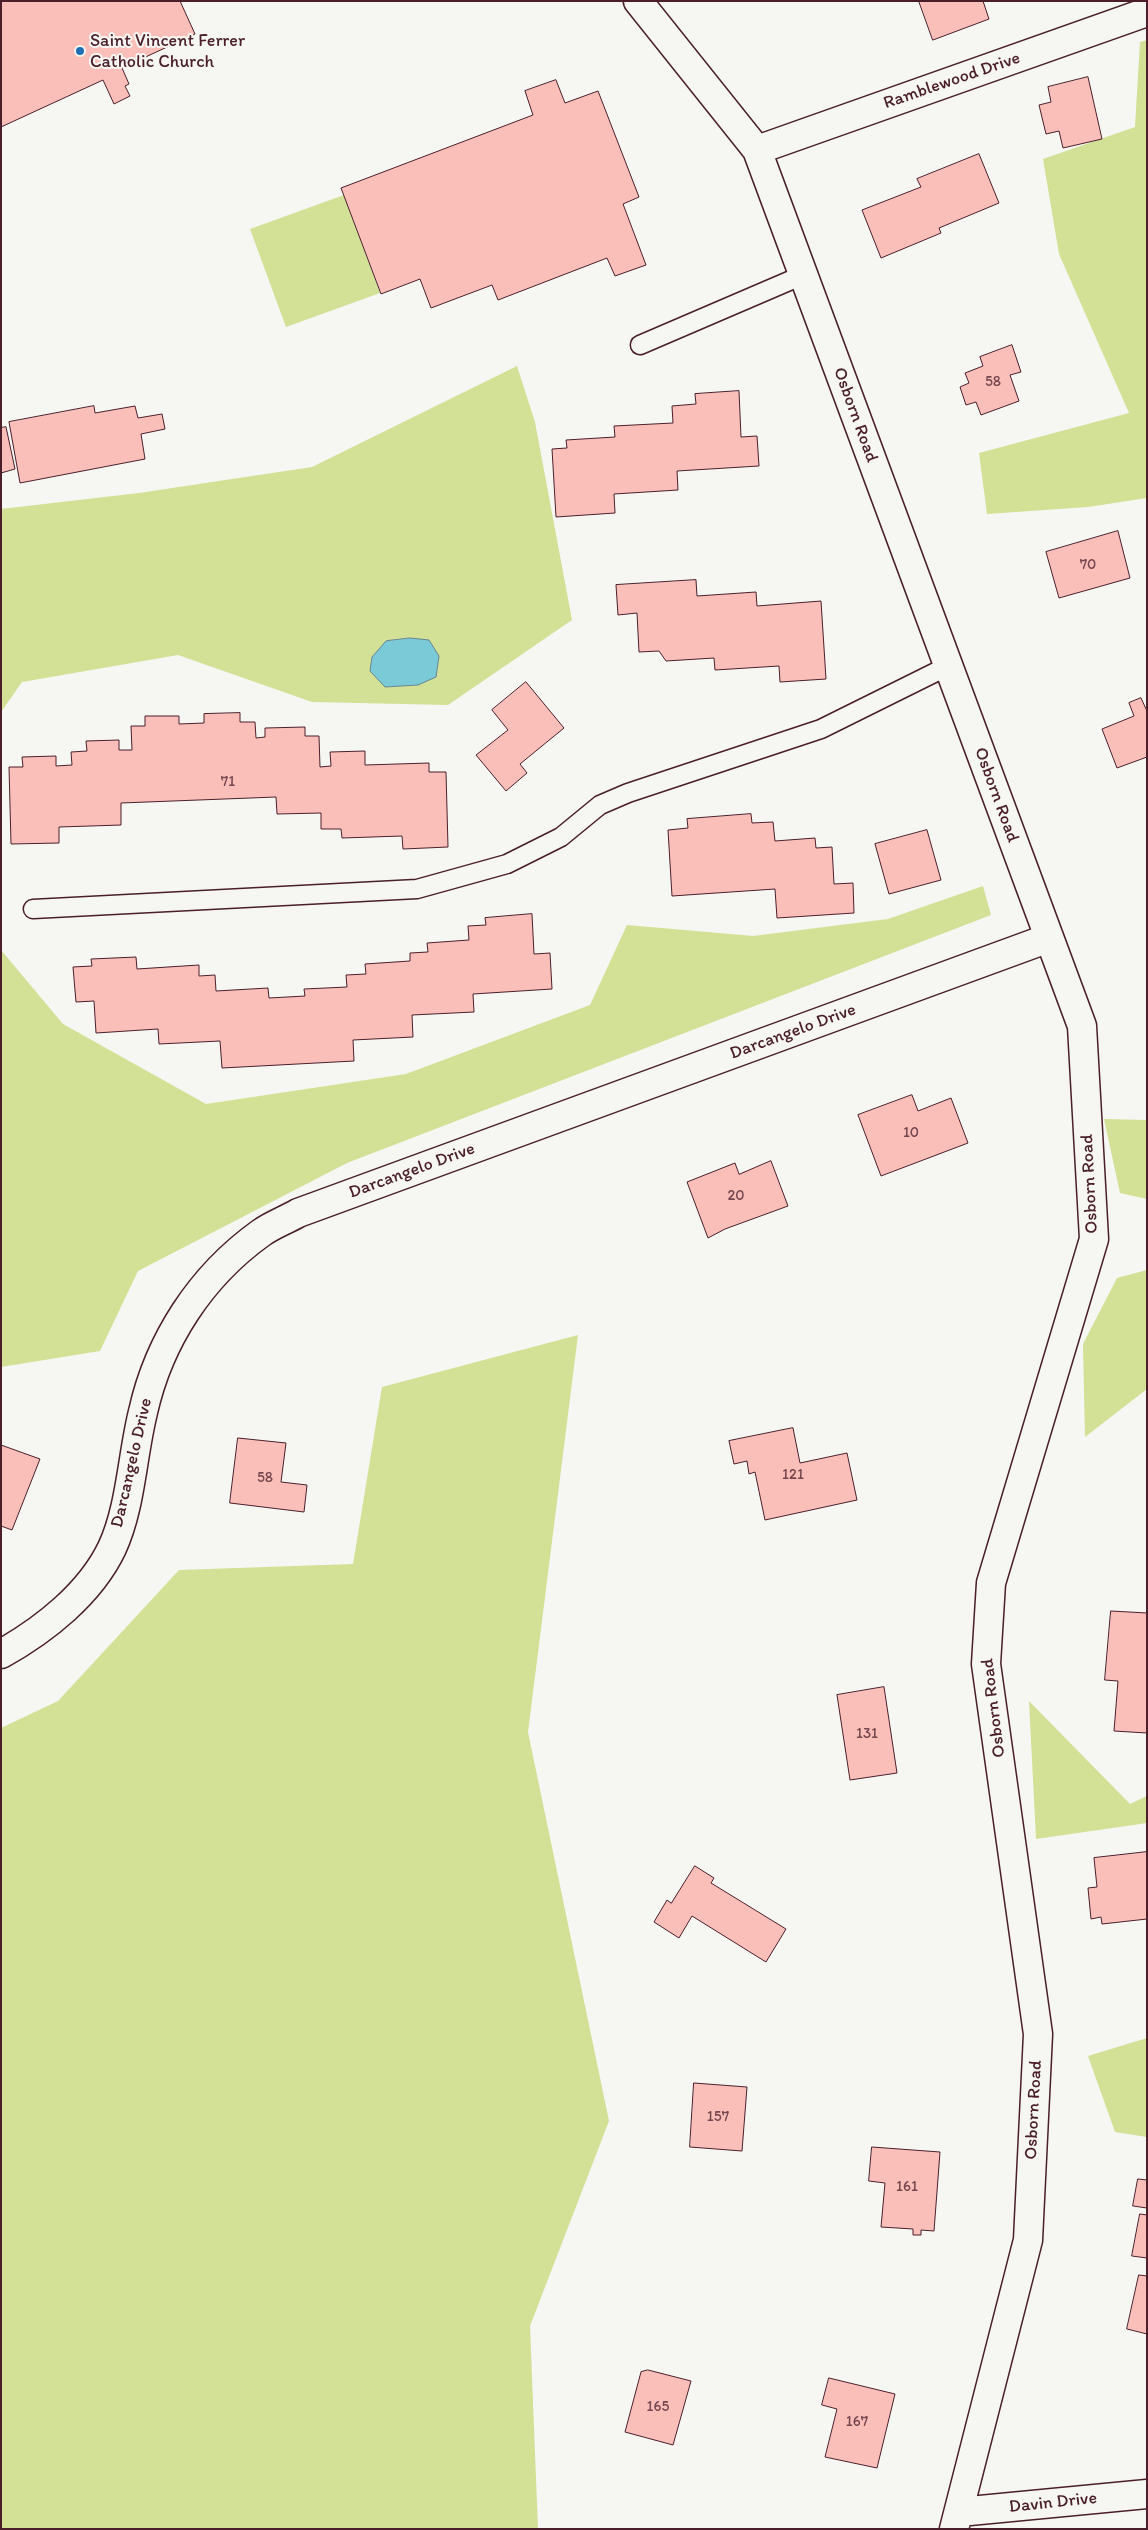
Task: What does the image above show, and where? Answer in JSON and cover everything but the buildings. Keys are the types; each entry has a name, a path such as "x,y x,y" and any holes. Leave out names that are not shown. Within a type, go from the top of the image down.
{"street":[{"name":"Osborn Road","path":"638,1 757,150 1082,1026 1094,1239 991,1583 986,1664 1038,2034 1028,2240 957,2520"},
{"name":"Ramblewood Drive","path":"757,150 1147,12"},
{"name":"Darcangelo Drive","path":"1,1654 26,1640 46,1624 72,1601 96,1575 112,1548 122,1516 143,1411 162,1353 174,1328 190,1304 224,1263 262,1232 298,1214 1049,938"},
{"name":"Davin Drive","path":"957,2520 1147,2494"}],"lane":[{"path":"640,346 803,275"},
{"path":"33,909 418,889 507,864 561,837 600,805 628,793 822,729 948,666"}],"green space":[{"path":"1147,40 1147,498 1088,507 987,514 979,453 1129,413 1059,254 1043,159 1135,127 1140,42"},
{"path":"344,195 380,293 286,327 250,229"},
{"path":"517,366 535,422 572,620 448,705 312,702 178,655 22,682 1,712 1,509 139,493 312,467"},
{"path":"983,886 991,915 347,1163 138,1271 100,1351 1,1367 1,950 63,1024 206,1104 406,1074 590,1005 627,925 753,936 888,919"},
{"path":"1104,1119 1147,1120 1147,1199 1120,1193"},
{"path":"1147,1270 1147,1389 1085,1437 1083,1344 1117,1278"},
{"path":"578,1335 528,1732 609,2121 530,2326 538,2529 1,2529 1,1728 58,1701 179,1570 353,1564 382,1387"},
{"path":"1029,1701 1130,1804 1147,1796 1147,1823 1036,1839"},
{"path":"1147,2038 1147,2137 1115,2132 1088,2056"}],"water":[{"path":"410,638 429,640 439,656 436,677 418,685 385,687 370,671 372,657 386,641"}],"place":[{"name":"Saint Vincent Ferrer Catholic Church","path":"80,51"}]}
